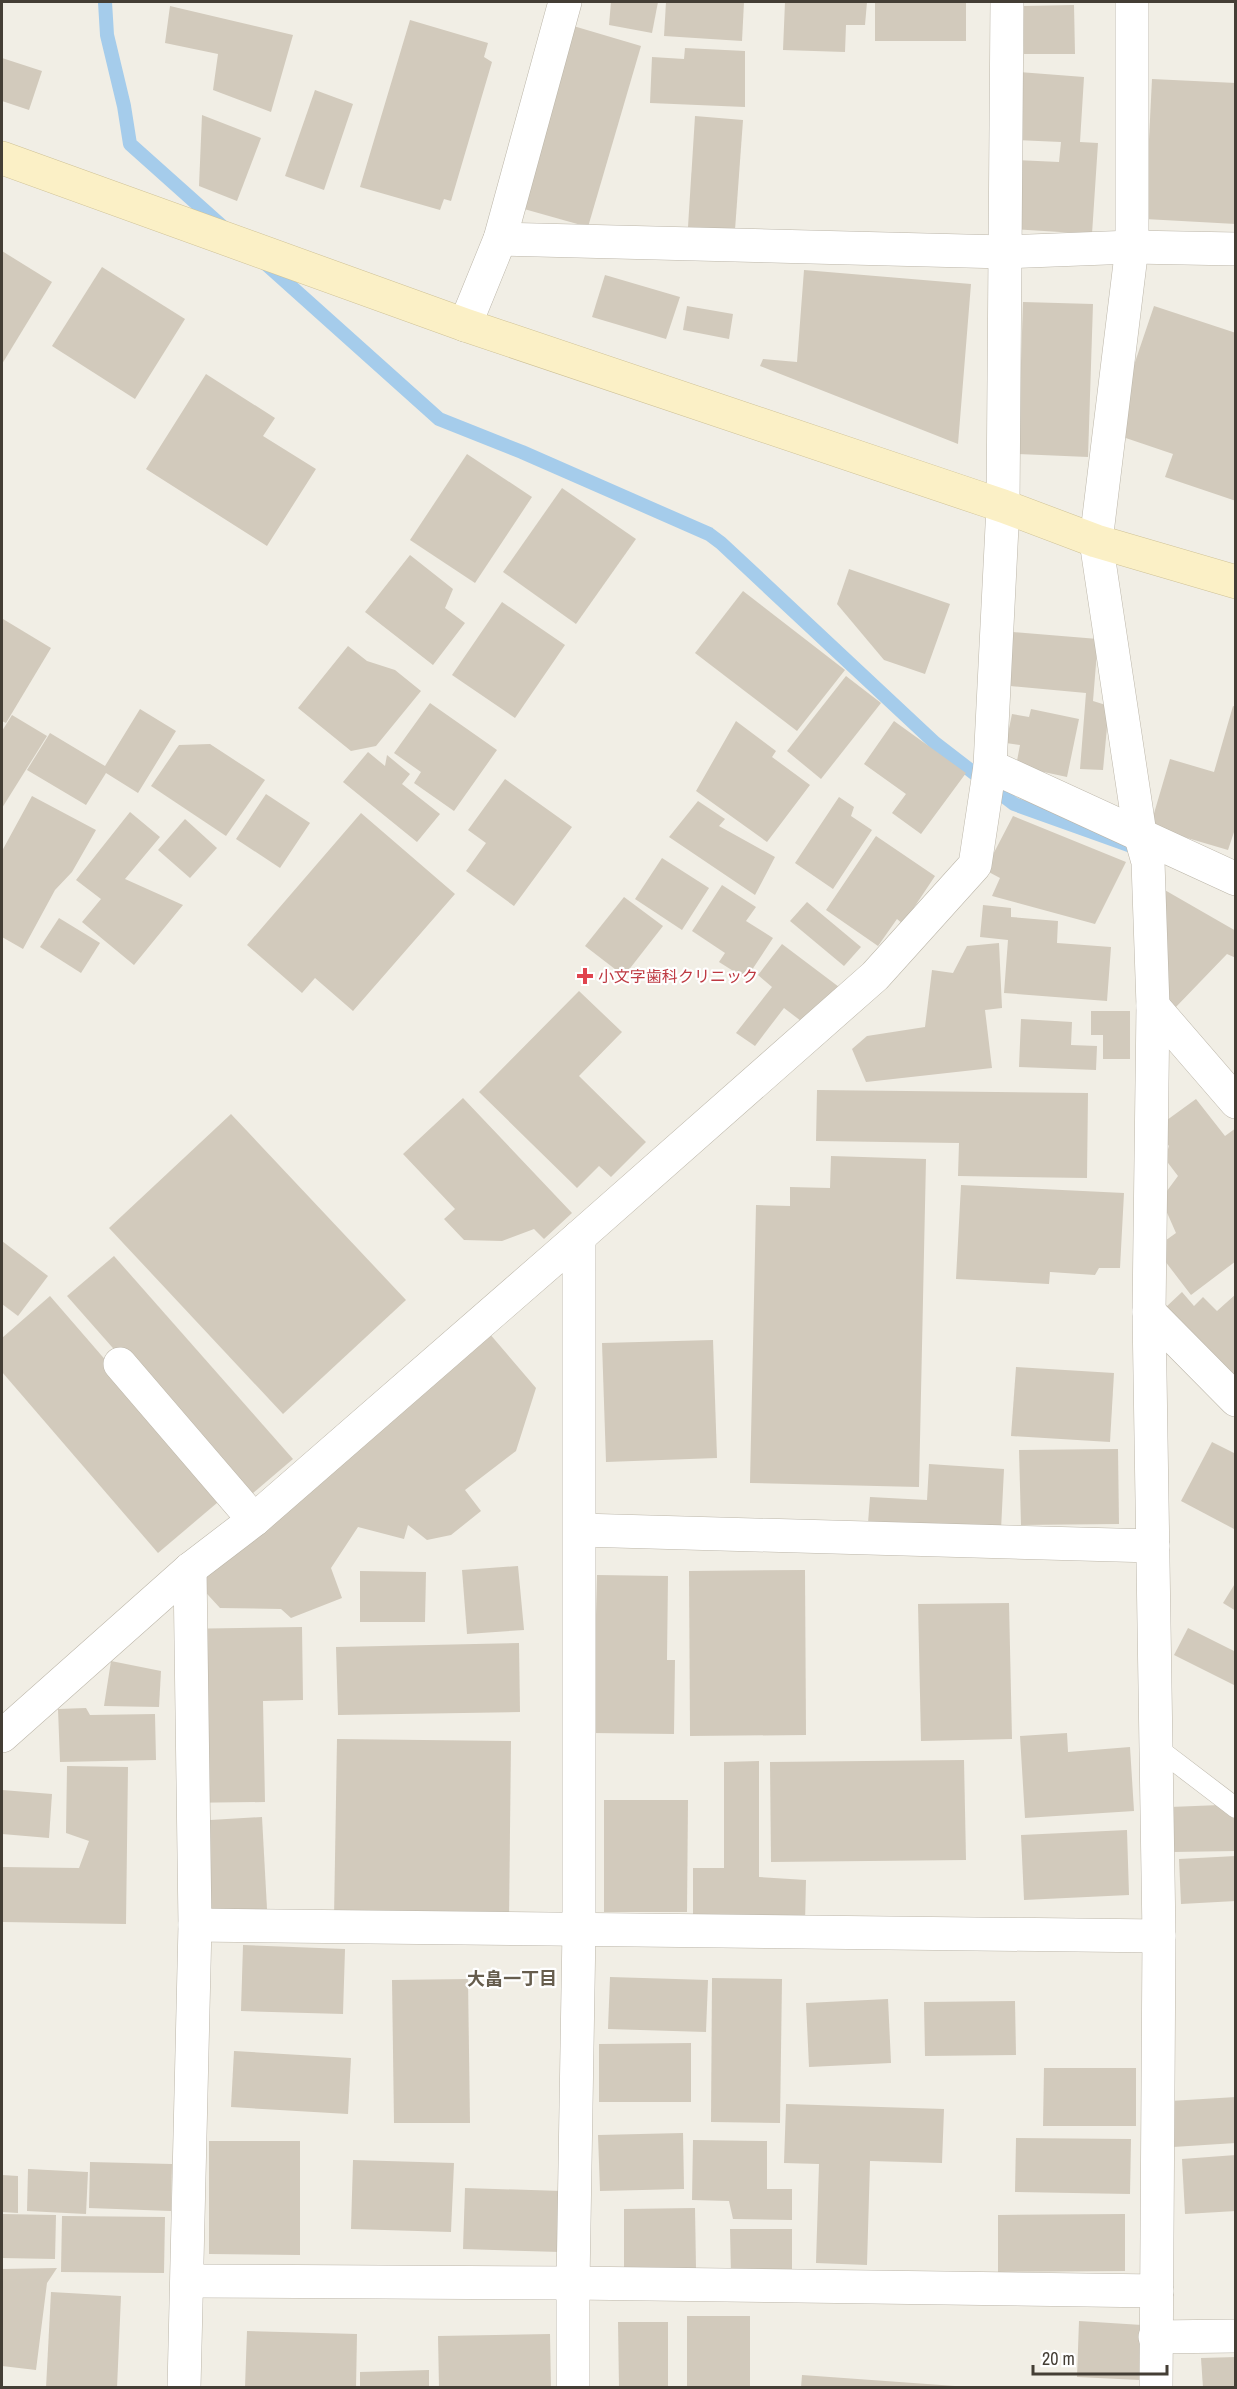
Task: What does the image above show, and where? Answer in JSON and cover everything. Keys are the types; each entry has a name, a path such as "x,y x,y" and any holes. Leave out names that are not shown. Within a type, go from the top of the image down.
{"street":[{"path":"465,325 500,239 565,2"},
{"path":"2,1737 190,1569 254,1520 875,976 975,866 990,768 1003,506 1006,2"},
{"path":"1132,2 1132,247 1096,541 1144,848 1153,1006 1149,1312 1159,1936 1156,2388"},
{"path":"2,158 465,325 1003,506 1096,541 1236,582"},
{"path":"500,239 1005,252 1132,247 1236,249"},
{"path":"990,768 1144,848 1236,879"},
{"path":"1153,1006 1236,1102"},
{"path":"573,2388 579,1930 579,1237"},
{"path":"1149,1312 1236,1400"},
{"path":"120,1364 254,1520"},
{"path":"580,1530 1153,1546"},
{"path":"184,2388 195,1924 190,1569"},
{"path":"195,1924 1159,1936"},
{"path":"188,2281 573,2283 1157,2291"},
{"path":"1155,2337 1236,2336"}],"lane":[{"path":"1156,1747 1236,1808"}],"building":[{"path":"611,2 658,2 652,33 609,25"},
{"path":"666,2 744,2 742,41 664,36"},
{"path":"785,2 867,2 865,25 846,25 845,52 783,50"},
{"path":"875,2 966,2 966,41 875,41"},
{"path":"1074,5 1075,54 1024,54 1023,6"},
{"path":"170,6 293,35 271,112 213,90 218,54 165,43"},
{"path":"410,20 488,43 484,57 492,62 451,201 444,199 440,210 360,187"},
{"path":"570,25 641,46 588,227 517,207"},
{"path":"685,48 745,51 745,107 650,103 652,57 684,59"},
{"path":"2,58 42,71 29,110 2,101"},
{"path":"1019,72 1084,77 1080,142 1098,143 1092,234 1010,229 1015,160 1059,162 1061,142 1016,140"},
{"path":"1152,79 1236,83 1236,224 1145,219"},
{"path":"315,90 353,104 324,190 285,176"},
{"path":"202,115 261,138 237,201 199,186"},
{"path":"695,116 743,120 735,230 688,227"},
{"path":"2,251 52,282 2,364"},
{"path":"102,267 185,319 135,399 52,346"},
{"path":"804,270 971,284 958,444 760,366 763,359 797,362"},
{"path":"605,275 680,297 666,339 592,317"},
{"path":"1023,302 1093,304 1088,457 1018,454"},
{"path":"687,306 733,314 729,339 683,330"},
{"path":"1154,306 1236,333 1236,501 1165,477 1173,454 1111,433"},
{"path":"206,374 275,418 263,436 316,469 267,546 146,469"},
{"path":"467,454 532,497 475,583 410,540"},
{"path":"562,488 636,539 576,624 503,572"},
{"path":"410,555 453,589 445,608 465,623 433,665 365,612"},
{"path":"849,569 950,604 925,674 884,660 837,604"},
{"path":"743,591 845,670 797,731 695,653"},
{"path":"502,602 565,645 515,718 452,675"},
{"path":"3,619 51,648 6,723 2,721"},
{"path":"1013,632 1098,639 1093,701 1109,706 1103,770 1080,769 1086,693 1010,686"},
{"path":"348,646 367,661 395,670 421,691 376,746 351,751 298,708"},
{"path":"846,676 881,703 821,779 787,751"},
{"path":"430,703 497,750 454,811 414,783 421,772 394,753"},
{"path":"1233,706 1236,707 1236,826 1228,850 1150,827 1170,759 1214,772"},
{"path":"140,709 176,731 138,793 106,773 86,805 27,770 50,733 105,766"},
{"path":"1031,709 1079,719 1067,777 1016,766 1020,745 1006,743 1012,714 1029,717"},
{"path":"12,715 47,736 2,808 2,731"},
{"path":"736,721 776,751 772,757 810,785 767,842 696,791"},
{"path":"894,721 966,773 921,834 892,813 906,794 864,764"},
{"path":"210,744 265,780 226,836 151,786 179,745"},
{"path":"368,752 385,766 387,755 410,774 402,784 440,814 417,842 343,782"},
{"path":"505,779 572,827 514,906 466,871 486,843 468,830"},
{"path":"266,794 310,823 280,868 236,839"},
{"path":"32,796 96,830 72,872 55,890 23,949 2,937 2,851"},
{"path":"839,797 854,807 851,816 872,830 833,889 795,863"},
{"path":"698,801 725,819 719,826 775,857 755,895 669,837"},
{"path":"130,812 160,837 125,879 183,905 134,965 82,922 101,899 76,880"},
{"path":"361,813 455,894 353,1011 315,978 302,993 247,945"},
{"path":"1013,816 1126,862 1095,924 992,896 1000,878 985,870"},
{"path":"185,819 217,848 190,878 158,850"},
{"path":"876,836 935,876 903,924 897,919 878,946 826,910"},
{"path":"662,858 709,888 682,930 635,899"},
{"path":"722,885 756,907 746,921 773,938 746,979 719,962 725,953 692,931"},
{"path":"1156,885 1236,931 1236,958 1227,954 1174,1009 1156,993"},
{"path":"624,897 663,926 624,976 585,946"},
{"path":"807,902 861,947 844,966 790,921"},
{"path":"983,905 1011,908 1011,917 1058,921 1057,943 1111,947 1107,1001 1004,993 1008,940 980,937"},
{"path":"59,918 100,943 81,973 40,947"},
{"path":"999,943 1002,1008 985,1010 992,1068 866,1082 852,1049 867,1036 925,1027 932,970 953,973 967,946"},
{"path":"782,944 843,990 801,1021 784,1008 755,1046 736,1033 772,987 758,975"},
{"path":"579,991 622,1032 579,1076 646,1142 611,1177 599,1166 577,1188 479,1092"},
{"path":"1091,1011 1130,1011 1130,1059 1103,1059 1103,1035 1091,1035"},
{"path":"1021,1019 1072,1022 1071,1045 1097,1046 1096,1070 1019,1067"},
{"path":"817,1090 1088,1093 1087,1178 958,1176 959,1143 816,1141"},
{"path":"463,1098 572,1213 544,1239 534,1229 502,1241 464,1240 444,1219 455,1209 403,1154"},
{"path":"1196,1099 1225,1136 1236,1128 1236,1261 1191,1295 1155,1248 1176,1233 1161,1199 1178,1176 1165,1159 1169,1146 1156,1128"},
{"path":"231,1114 406,1300 283,1414 109,1228"},
{"path":"831,1156 926,1159 919,1487 750,1483 756,1205 790,1206 790,1187 830,1188"},
{"path":"961,1185 1124,1193 1120,1268 1099,1268 1095,1275 1050,1272 1049,1284 956,1279"},
{"path":"2,1241 48,1276 18,1316 2,1304"},
{"path":"114,1256 293,1459 246,1499 67,1296"},
{"path":"1182,1292 1194,1306 1203,1297 1217,1311 1236,1294 1236,1382 1165,1308"},
{"path":"50,1296 224,1497 158,1553 2,1372 2,1338"},
{"path":"489,1333 536,1388 516,1451 465,1490 481,1511 451,1535 427,1540 408,1525 404,1539 358,1527 331,1568 342,1598 291,1618 281,1609 220,1608 198,1584"},
{"path":"713,1340 717,1458 606,1462 602,1343"},
{"path":"1016,1367 1114,1373 1110,1442 1011,1436"},
{"path":"1212,1442 1236,1454 1236,1526 1234,1529 1181,1501"},
{"path":"1118,1449 1119,1524 1021,1525 1019,1450"},
{"path":"929,1464 1004,1469 1001,1530 868,1523 870,1497 927,1500"},
{"path":"518,1566 524,1630 467,1634 462,1570"},
{"path":"805,1570 806,1735 690,1736 689,1571"},
{"path":"360,1571 426,1572 425,1622 360,1622"},
{"path":"597,1575 668,1576 667,1660 675,1660 674,1734 593,1733"},
{"path":"1236,1582 1236,1611 1223,1603"},
{"path":"1009,1603 1012,1739 921,1741 918,1604"},
{"path":"302,1627 303,1700 263,1701 265,1802 177,1803 175,1629"},
{"path":"1188,1628 1236,1652 1236,1686 1174,1655"},
{"path":"519,1643 520,1712 338,1715 336,1647"},
{"path":"111,1661 161,1671 159,1707 104,1706"},
{"path":"86,1708 90,1715 155,1714 156,1760 60,1762 58,1709"},
{"path":"1067,1733 1068,1752 1130,1747 1134,1811 1025,1818 1020,1736"},
{"path":"337,1739 511,1741 509,1921 334,1919"},
{"path":"964,1760 966,1860 771,1862 770,1762"},
{"path":"759,1761 759,1877 806,1880 805,1923 693,1922 693,1868 724,1868 724,1762"},
{"path":"67,1766 128,1767 126,1924 2,1922 2,1867 79,1868 89,1841 66,1833"},
{"path":"2,1790 52,1794 49,1838 2,1834"},
{"path":"604,1800 688,1800 687,1912 604,1912"},
{"path":"1220,1805 1236,1819 1236,1851 1172,1852 1170,1807"},
{"path":"262,1817 267,1909 183,1914 177,1822"},
{"path":"1127,1830 1129,1895 1024,1900 1021,1835"},
{"path":"1236,1856 1236,1901 1181,1904 1179,1859"},
{"path":"243,1945 345,1949 343,2014 241,2011"},
{"path":"610,1977 708,1980 706,2032 608,2029"},
{"path":"712,1978 782,1979 780,2123 711,2122"},
{"path":"468,1979 470,2123 394,2123 392,1980"},
{"path":"888,1999 891,2063 809,2067 806,2003"},
{"path":"1015,2001 1016,2055 925,2056 924,2002"},
{"path":"691,2043 691,2102 599,2102 599,2044"},
{"path":"234,2051 351,2058 348,2114 231,2107"},
{"path":"1044,2068 1136,2068 1136,2126 1043,2126"},
{"path":"1236,2097 1236,2143 1173,2147 1170,2101"},
{"path":"786,2104 944,2109 942,2163 870,2161 867,2265 816,2263 819,2164 784,2163"},
{"path":"683,2133 684,2189 600,2191 598,2135"},
{"path":"1016,2138 1131,2139 1130,2194 1015,2192"},
{"path":"693,2140 767,2141 767,2189 792,2189 792,2220 733,2219 729,2201 692,2200"},
{"path":"209,2141 300,2141 300,2255 209,2254"},
{"path":"1236,2155 1236,2211 1185,2214 1182,2159"},
{"path":"353,2160 454,2163 451,2232 351,2229"},
{"path":"90,2162 172,2164 171,2211 89,2208"},
{"path":"28,2169 88,2172 86,2214 27,2211"},
{"path":"2,2175 18,2176 18,2213 2,2212"},
{"path":"465,2188 562,2191 560,2252 463,2249"},
{"path":"695,2208 696,2269 624,2270 624,2209"},
{"path":"2,2214 56,2215 55,2259 2,2258"},
{"path":"1125,2214 1125,2271 998,2272 998,2215"},
{"path":"62,2216 165,2217 164,2273 61,2272"},
{"path":"730,2229 792,2229 792,2274 731,2275"},
{"path":"57,2268 47,2283 36,2370 2,2366 2,2269"},
{"path":"51,2292 121,2296 117,2388 46,2388"},
{"path":"687,2316 750,2316 750,2388 687,2388"},
{"path":"1079,2321 1142,2325 1140,2380 1077,2377"},
{"path":"618,2322 668,2322 668,2388 619,2388"},
{"path":"247,2331 357,2334 356,2388 245,2387"},
{"path":"550,2334 551,2388 439,2388 438,2336"},
{"path":"1236,2357 1236,2388 1203,2388 1201,2358"},
{"path":"429,2370 429,2388 360,2388 360,2372"},
{"path":"802,2375 955,2386 955,2388 801,2388"}],"waterway":[{"path":"105,2 107,35 124,106 130,144 224,228"},
{"path":"266,264 439,419 522,452 709,534 935,743 1014,804 1131,846"}],"place":[{"name":"小文字歯科クリニック","path":"585,976"}],"district":[{"name":"大畠一丁目","path":"512,1978"}]}
